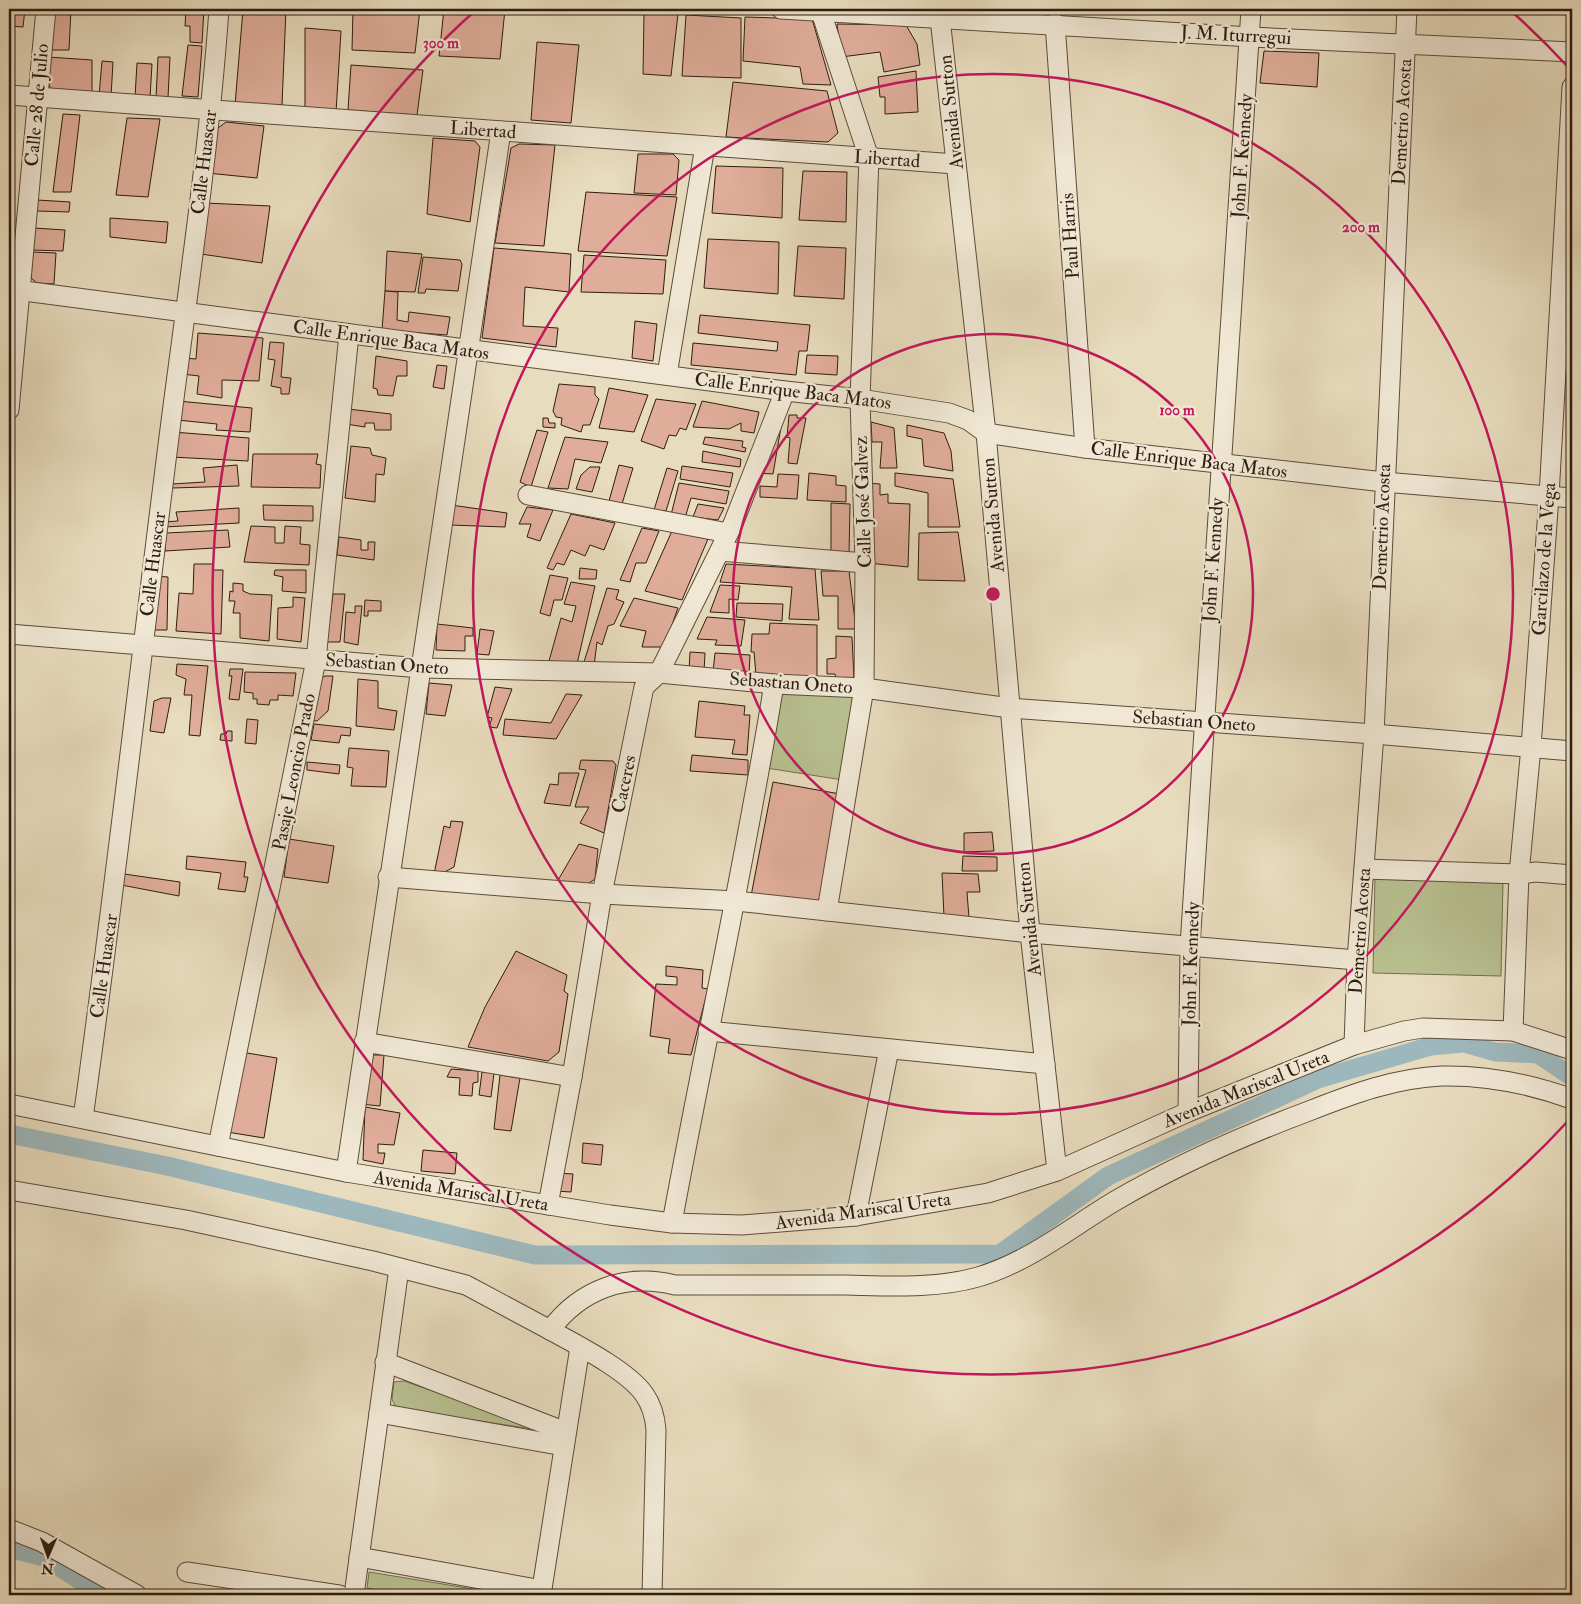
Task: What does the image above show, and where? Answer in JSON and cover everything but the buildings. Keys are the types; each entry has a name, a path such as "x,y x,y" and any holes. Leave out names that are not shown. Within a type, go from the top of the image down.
{"street":[{"name":"Calle 28 de Julio","path":"9,410 15,290 46,9"},
{"name":"Calle Huascar","path":"83,1118 109,936 184,312 212,110 219,9"},
{"name":"J. M. Iturregui","path":"781,9 940,14 1251,37 1572,52"},
{"name":"John F. Kennedy","path":"1188,1112 1190,946 1220,464 1251,37 1251,9"},
{"name":"Demetrio Acosta","path":"1354,1045 1357,960 1374,734 1384,482 1407,43 1407,9"},
{"name":"Calle José Galvez","path":"820,10 869,158 860,399 865,563 864,688 827,911"},
{"name":"Avenida Sutton","path":"940,14 986,433 1030,933 1058,1171"},
{"name":"Paul Harris","path":"1055,23 1085,448"},
{"name":"Garcilazo de la Vega","path":"1513,1031 1519,874 1531,747 1549,496 1572,87"},
{"name":"Libertad","path":"9,96 956,164"},
{"path":"346,1172 388,877 501,131"},
{"path":"667,375 705,146"},
{"name":"Calle Enrique Baca Matos","path":"15,290 785,391 860,399 948,413 968,420 986,433 1085,448 1384,482 1572,498"},
{"name":"Pasaje Leoncio Prado","path":"218,1146 316,660 349,334"},
{"name":"Caceres","path":"548,1205 572,1077 602,894 644,687 659,673 720,551 785,391"},
{"path":"528,495 728,534"},
{"path":"720,551 865,563"},
{"name":"Sebastian Oneto","path":"9,634 421,668 659,673 774,684 864,688 1010,708 1374,734 1572,751"},
{"path":"672,1223 708,1031 736,901 774,684"},
{"path":"1364,869 1519,874 1536,872 1572,875"},
{"path":"388,877 602,894 736,901 1030,933 1357,960"},
{"name":"Avenida Mariscal Ureta","path":"9,1104 346,1172 672,1223 742,1226 856,1216 988,1193 1058,1171 1188,1112 1354,1045 1423,1028 1513,1031 1572,1050"},
{"path":"708,1031 1045,1064"},
{"path":"364,1042 572,1077"},
{"path":"856,1216 889,1049"},
{"path":"550,1330 572,1306 585,1296 613,1284 629,1281 660,1281 675,1285 932,1286 980,1276 1025,1258 1099,1211 1182,1165 1282,1121 1358,1092 1385,1084 1422,1078 1469,1076 1524,1084 1572,1099"},
{"path":"9,1190 186,1220 466,1284 580,1347 637,1385 650,1405 655,1417 652,1595"},
{"path":"354,1595 399,1268"},
{"path":"359,1557 542,1592 580,1347"},
{"path":"385,1362 565,1439"},
{"path":"379,1413 565,1439"},
{"path":"9,1529 42,1542 137,1595"},
{"path":"186,1572 339,1595"}],"green space":[{"path":"774,684 864,688 849,781 760,767"},
{"path":"1375,876 1503,880 1501,976 1373,973"},
{"path":"404,1381 533,1426 532,1429 396,1408 392,1399 394,1382"},
{"path":"369,1572 510,1595 401,1595 367,1588"}],"waterway":[{"path":"9,1134 167,1166 535,1255 1000,1254 1108,1176 1318,1079 1431,1046 1464,1043 1495,1052 1538,1054 1572,1077"},
{"path":"9,1548 44,1557 103,1595"}]}
